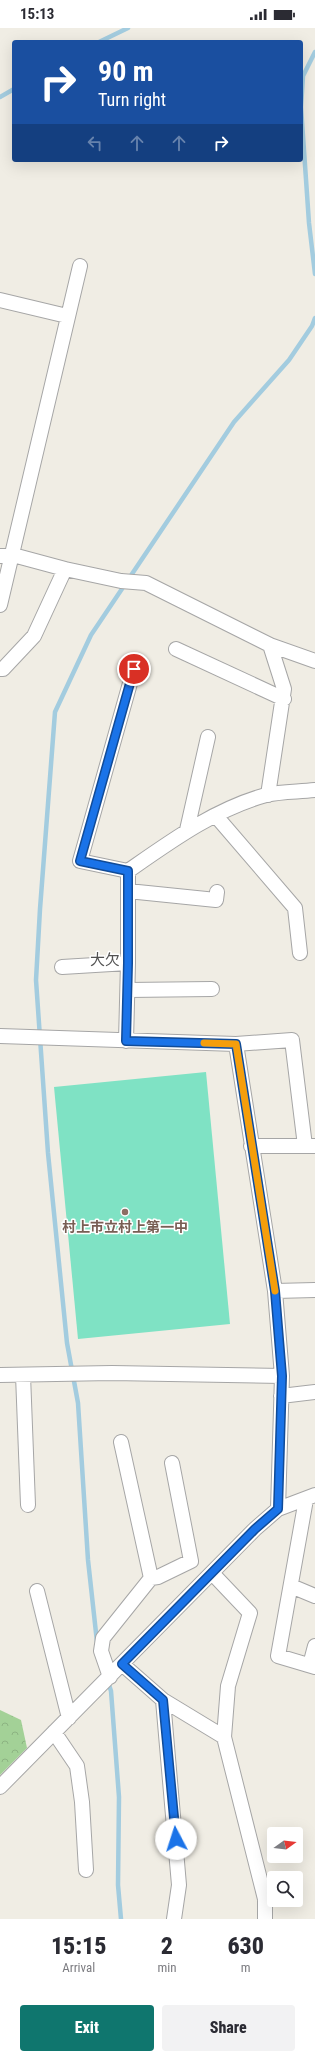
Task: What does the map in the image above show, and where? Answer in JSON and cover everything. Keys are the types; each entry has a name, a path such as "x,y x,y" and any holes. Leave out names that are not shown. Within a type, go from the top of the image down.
{"street":[{"path":"0,605 6,555 80,266"},
{"path":"0,300 67,316"},
{"path":"6,555 120,581 146,582 270,645 315,661"},
{"path":"0,669 4,669 34,636 65,569"},
{"path":"268,795 284,699 284,689 270,645"},
{"path":"176,648 284,699"},
{"path":"134,669 80,861 128,871 187,830 247,802 268,795 315,790"},
{"path":"187,830 208,737"},
{"path":"216,816 295,908 300,953"},
{"path":"126,1041 128,990 128,871"},
{"path":"128,891 216,900 217,892"},
{"path":"62,967 128,963"},
{"path":"128,990 212,989"},
{"path":"0,1036 236,1044 292,1040 310,1146 251,1146"},
{"path":"236,1044 275,1291 282,1376 278,1509"},
{"path":"275,1291 315,1290"},
{"path":"0,1375 112,1373 282,1376"},
{"path":"23,1375 28,1505"},
{"path":"281,1396 315,1392"},
{"path":"121,1442 151,1578"},
{"path":"110,1677 101,1651 103,1638 151,1578 158,1577 191,1561 172,1463"},
{"path":"315,1494 307,1506 278,1656 312,1666 315,1646"},
{"path":"0,1787 212,1573 278,1509 307,1506"},
{"path":"212,1573 250,1613 228,1686 224,1737 265,1899 265,1919"},
{"path":"291,1586 315,1596"},
{"path":"37,1591 69,1718"},
{"path":"122,1664 163,1700 224,1737"},
{"path":"163,1700 180,1885 174,1919"},
{"path":"54,1732 78,1766 82,1802 86,1870"}],"green space":[{"path":"206,1072 230,1324 78,1339 54,1087"},
{"path":"0,1710 21,1720 27,1748 0,1775"}],"waterway":[{"path":"103,40 128,28"},
{"path":"303,76 315,52"},
{"path":"0,97 12,90"},
{"path":"303,136 309,223 315,274"},
{"path":"97,1642 88,1560 78,1403 67,1343 48,1153 36,980 55,712 91,635 234,422 289,360 312,326 315,318"},
{"path":"108,1682 111,1691 119,1797 118,1885 121,1919"}],"slow traffic":[{"path":"204,1043 236,1044 275,1291"}],"place":[{"name":"村上市立村上第一中","path":"125,1212"}],"district":[{"name":"大欠","path":"105,960"}],"route":[{"path":"134,669 80,861 128,871 126,1041 236,1044 275,1291 282,1376 278,1509 255,1529 122,1664 163,1700 176,1839"}]}
